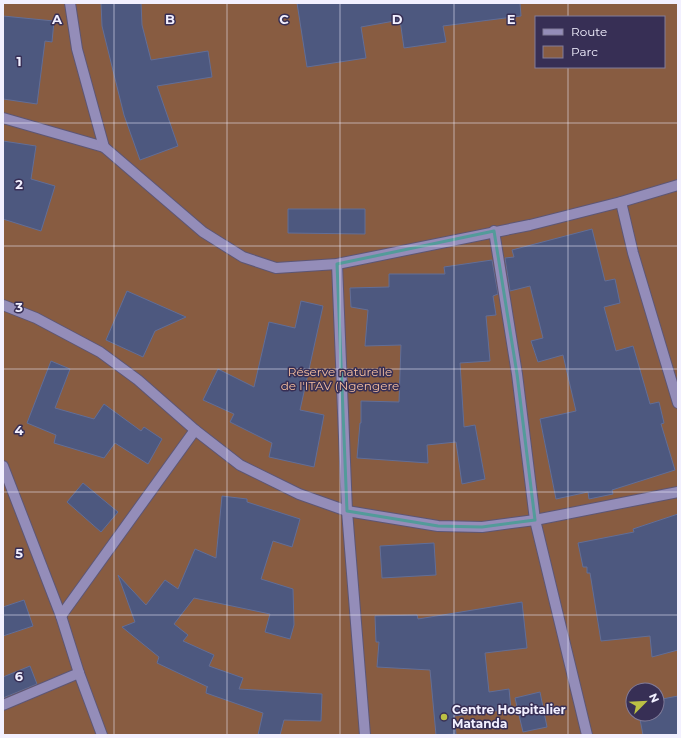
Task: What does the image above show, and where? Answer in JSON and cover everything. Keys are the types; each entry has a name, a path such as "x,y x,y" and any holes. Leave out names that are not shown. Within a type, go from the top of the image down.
{"street":[{"path":"70,3 77,48 104,147"},
{"path":"3,118 104,147 203,232 243,257 276,268 337,264 494,231 530,225 621,202 678,185"},
{"path":"621,202 633,253 678,403"},
{"path":"494,231 518,374 535,520 587,735"},
{"path":"337,264 347,511 365,735"},
{"path":"3,305 36,318 100,352 138,380 195,430 240,465 299,494 347,511 438,526 482,527 535,520 678,492"},
{"path":"61,616 195,430"},
{"path":"3,466 61,616 79,673 102,735"},
{"path":"3,705 79,673"}],"highlighted area":[{"path":"494,231 517,374 535,520 482,527 438,526 347,511 337,264"}],"green space":[{"name":"Réserve naturelle de l'ITAV (Ngengere","path":"3,3 678,3 678,735 3,735"}],"building":[{"path":"101,3 141,3 142,25 151,60 208,51 212,77 157,86 178,146 140,160 124,115 102,26"},
{"path":"297,3 520,3 521,16 443,26 446,42 404,48 400,20 361,27 366,58 307,67"},
{"path":"3,16 54,21 52,42 45,41 37,104 3,99"},
{"path":"3,141 36,146 31,179 55,186 41,231 3,219"},
{"path":"288,209 365,209 365,234 288,233"},
{"path":"592,229 605,281 615,279 620,303 604,307 616,351 633,346 650,404 659,402 664,423 661,424 675,470 612,490 613,494 589,499 588,492 556,499 540,419 576,411 563,355 538,362 531,341 543,338 530,286 510,291 505,258 514,257 512,250"},
{"path":"492,260 498,294 493,296 496,315 486,316 490,361 460,363 464,427 475,425 485,479 462,484 456,442 427,445 428,463 357,458 361,423 361,401 399,402 401,345 365,346 368,310 351,307 350,288 389,287 389,274 445,274 444,267"},
{"path":"127,291 186,317 155,331 143,357 106,340"},
{"path":"301,301 323,306 300,410 324,415 314,467 269,457 272,443 230,422 234,414 203,400 218,369 254,387 269,322 295,328"},
{"path":"51,361 70,369 55,408 94,419 104,404 141,431 144,427 162,439 148,464 115,443 104,458 54,443 56,435 27,423"},
{"path":"83,483 118,512 101,532 67,502"},
{"path":"222,496 247,499 247,502 300,519 292,547 273,541 261,579 293,589 294,625 290,639 265,632 270,614 194,598 174,624 188,635 183,641 214,655 209,666 243,678 239,689 322,694 321,721 284,720 280,735 258,735 263,713 206,693 208,687 157,663 159,657 122,627 135,622 118,575 146,605 165,580 178,589 195,549 216,558"},
{"path":"678,514 678,650 652,657 650,636 601,641 590,573 587,573 587,567 583,567 578,543 634,532 633,529"},
{"path":"434,543 436,575 382,578 380,546"},
{"path":"24,600 33,626 3,636 3,607"},
{"path":"522,602 527,648 485,653 489,692 509,689 511,709 454,716 456,734 436,735 430,670 377,667 379,642 376,642 375,616 417,615 418,619"},
{"path":"30,666 37,684 3,698 3,677"},
{"path":"540,692 547,727 523,732 515,698"},
{"path":"678,696 678,735 643,735 641,722 665,722 665,698"}],"place":[{"name":"Centre Hospitalier Matanda","path":"444,717"}]}
